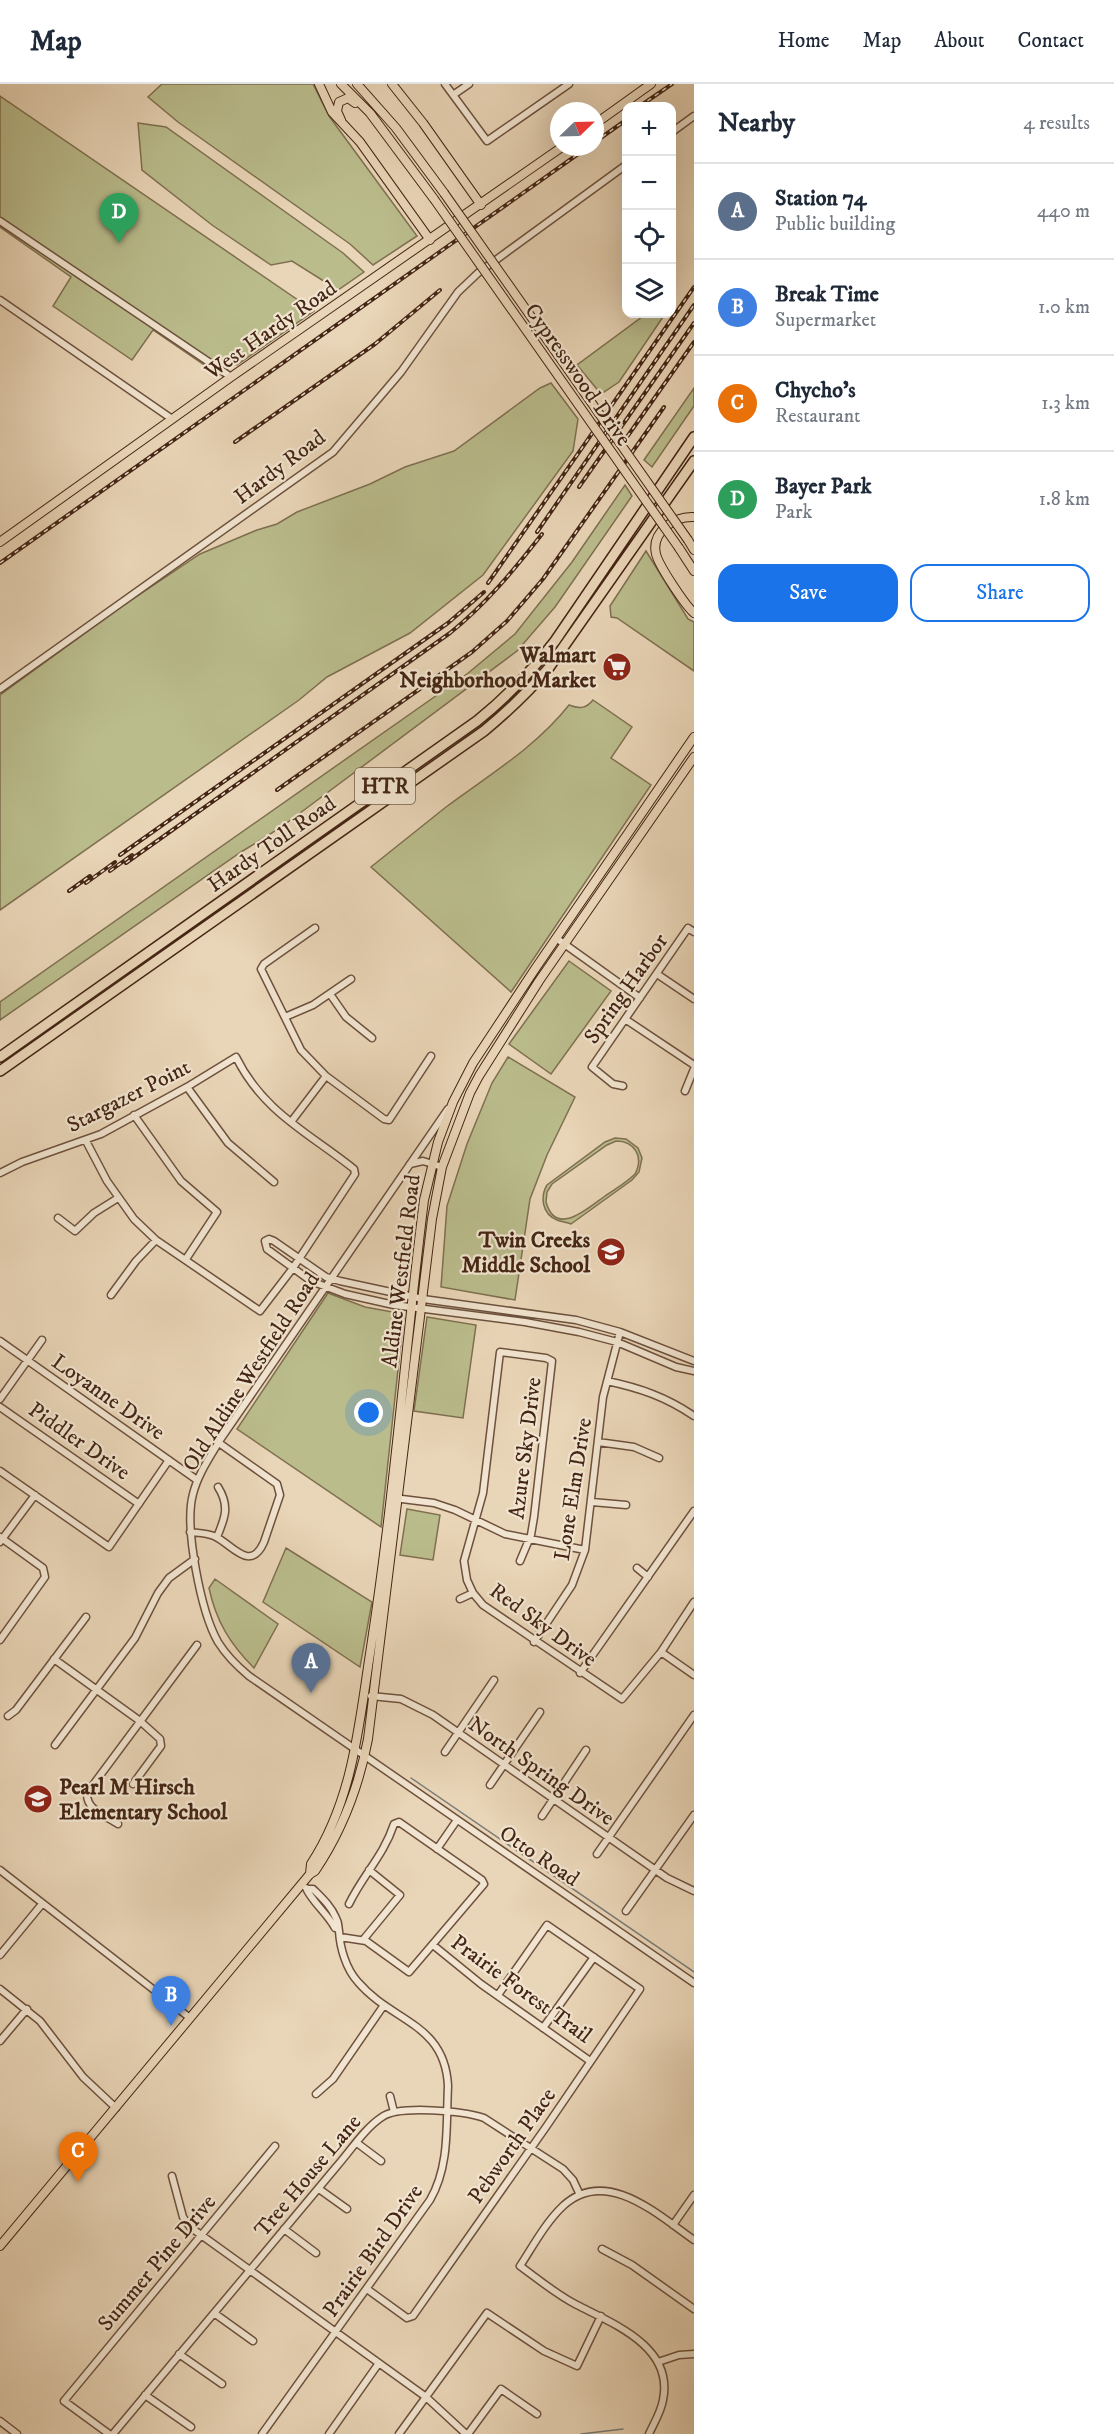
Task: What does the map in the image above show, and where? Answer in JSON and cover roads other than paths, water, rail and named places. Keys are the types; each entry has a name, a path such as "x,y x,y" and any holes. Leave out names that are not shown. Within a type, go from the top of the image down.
{"highway":[{"name":"Hardy Toll Road","path":"0,1057 439,748 506,698 555,641 694,437"},
{"name":"Hardy Toll Road","path":"0,1071 484,731 508,711 548,669 694,461"}],"main road":[{"path":"319,84 332,112 360,142 430,240"},
{"path":"341,84 388,136"},
{"path":"357,84 382,110"},
{"path":"365,84 382,110"},
{"path":"392,84 423,123 481,205"},
{"path":"604,118 651,84"},
{"path":"342,121 338,111 339,102 343,99 351,99 388,136"},
{"name":"Cypresswood Drive","path":"382,110 444,193 694,550"},
{"name":"Cypresswood Drive","path":"388,136 694,571"},
{"name":"West Hardy Road","path":"0,542 231,377 550,156"},
{"path":"693,612 659,561 655,548 659,534 668,525 678,519 694,517"},
{"name":"Aldine Westfield Road","path":"310,1874 315,1871 339,1830 365,1757 374,1696 380,1617 395,1498 404,1382 422,1217 432,1164 453,1102 469,1071 556,938 694,737"},
{"name":"Aldine Westfield Road","path":"401,1441 413,1383 432,1219 442,1167 470,1093 503,1037 694,756"},
{"path":"636,821 645,828"},
{"path":"495,1030 503,1037"},
{"path":"422,1217 432,1219"},
{"path":"404,1382 413,1383"},
{"name":"Aldine Westfield Road","path":"0,2246 190,2018 304,1886 310,1874 311,1864 341,1804 355,1750 380,1617"}],"street":[{"path":"445,84 487,141 569,84"},
{"path":"453,95 469,84"},
{"path":"676,129 694,116"},
{"name":"Hardy Road","path":"0,689 333,452 401,372 458,292 478,273 622,169"},
{"path":"0,221 231,377"},
{"path":"0,300 172,419"},
{"path":"685,750 694,756"},
{"path":"315,928 264,964 261,969 301,1050 326,1076 389,1120 431,1056"},
{"name":"Spring Harbor","path":"623,1086 613,1084 592,1067 691,930"},
{"path":"556,938 640,998"},
{"path":"657,974 694,999"},
{"path":"285,1017 306,1009 351,979"},
{"path":"330,994 346,1017 372,1038"},
{"path":"625,1019 694,1067 685,1091"},
{"name":"Stargazer Point","path":"0,1173 22,1162 86,1141 187,1087 236,1057 259,1092 291,1122"},
{"path":"86,1141 118,1198 134,1219 156,1240 260,1311 299,1258 355,1174 350,1166 291,1122 326,1076"},
{"path":"187,1087 228,1143 274,1182"},
{"name":"Old Aldine Westfield Road","path":"365,1757 255,1681 231,1659 213,1632 195,1559 190,1532 190,1508 197,1480 219,1443 453,1102"},
{"path":"134,1115 181,1181 217,1212 186,1259"},
{"path":"410,1164 418,1161 442,1167"},
{"path":"58,1218 75,1231 94,1213 118,1198"},
{"path":"694,1361 620,1332 576,1320 413,1298 332,1279 274,1241 269,1239 265,1241 267,1249 292,1268 311,1281 326,1287 369,1300 412,1308 525,1322 579,1332 617,1342 676,1367 694,1371"},
{"path":"111,1295 136,1261 156,1240"},
{"path":"525,1322 527,1313"},
{"name":"Lone Elm Drive","path":"534,1642 572,1585 585,1550 607,1381 620,1332"},
{"path":"0,1399 42,1340"},
{"name":"Loyanne Drive","path":"0,1341 197,1480"},
{"path":"645,1353 648,1343"},
{"name":"Azure Sky Drive","path":"500,1352 546,1358 552,1361 542,1460 530,1539 520,1562"},
{"name":"Red Sky Drive","path":"500,1352 483,1493 464,1561 467,1580 473,1593 483,1605 534,1642 622,1699 660,1652"},
{"path":"607,1381 645,1389 694,1416"},
{"name":"Piddler Drive","path":"0,1407 139,1504"},
{"path":"598,1442 634,1447 659,1458"},
{"path":"190,1532 217,1537 243,1555 257,1553 264,1542 280,1495 277,1484 219,1443"},
{"path":"0,1471 109,1547 169,1460"},
{"path":"217,1537 226,1513 226,1503 218,1487"},
{"path":"0,1640 45,1577 43,1568 1,1539 35,1495"},
{"path":"395,1498 447,1507 505,1534 585,1550"},
{"path":"592,1502 626,1505"},
{"path":"580,1673 694,1511"},
{"path":"55,1744 135,1638 158,1593 169,1578 195,1559"},
{"path":"637,1568 648,1577"},
{"path":"460,1599 473,1593"},
{"path":"694,1602 660,1652 694,1675"},
{"path":"8,1716 16,1710 86,1617"},
{"path":"118,1824 94,1810 89,1804 87,1793 197,1645"},
{"path":"54,1659 140,1721 160,1739 161,1746 133,1784"},
{"path":"445,1752 494,1680"},
{"name":"North Spring Drive","path":"364,1694 408,1702 433,1715 655,1869 694,1891"},
{"path":"490,1785 540,1712"},
{"path":"597,1854 694,1715"},
{"path":"542,1816 586,1750"},
{"name":"Otto Road","path":"365,1757 694,1983"},
{"path":"626,1911 694,1815"},
{"path":"437,1849 457,1820"},
{"path":"340,1937 363,1940 409,1972 484,1884 399,1822 395,1822 380,1856 349,1904"},
{"path":"0,1870 42,1905 190,2018"},
{"path":"363,1940 400,1895 369,1870"},
{"name":"Prairie Bird Drive","path":"262,2434 430,2200 446,2168 447,2073 440,2052 426,2034 362,1988 345,1960 338,1929 308,1894 304,1886"},
{"path":"0,1954 42,1905"},
{"path":"498,1995 547,1925 594,1957 543,2028"},
{"name":"Prairie Forest Trail","path":"433,1945 590,2061"},
{"name":"Pebworth Place","path":"367,2289 407,2318 412,2316 640,1989 594,1957"},
{"path":"0,1989 27,2009 49,2031 83,2077 116,2108"},
{"path":"316,2094 333,2079 384,2005"},
{"path":"0,2041 27,2009"},
{"path":"390,2096 394,2112"},
{"name":"Tree House Lane","path":"111,2434 378,2119 394,2112 446,2113 484,2118 563,2169 573,2180 580,2195"},
{"path":"357,2143 381,2161"},
{"name":"Summer Pine Drive","path":"111,2434 64,2401 276,2146"},
{"path":"172,2176 183,2217 190,2227 426,2397 467,2434 501,2389 537,2414"},
{"path":"319,2189 347,2209"},
{"path":"649,2434 663,2399 664,2380 658,2362 638,2339 601,2316 570,2301 520,2266 558,2212 568,2202 580,2195 601,2190 620,2193 636,2200 694,2240"},
{"path":"673,2225 694,2195"},
{"path":"284,2229 316,2253"},
{"path":"602,2249 632,2265 694,2309"},
{"path":"214,2313 253,2341"},
{"path":"399,2434 488,2313 544,2351 577,2366 601,2316"},
{"path":"179,2354 222,2384"},
{"path":"658,2362 679,2355 694,2354"},
{"path":"329,2434 379,2363"},
{"path":"146,2395 190,2427"},
{"path":"0,2421 17,2434"}],"waterway":[{"path":"411,1778 694,1972"},
{"path":"581,2434 623,2429"}],"railway":[{"path":"646,102 672,84"},
{"path":"604,136 622,123"},
{"path":"0,563 575,156"},
{"path":"488,583 694,287"},
{"path":"235,442 375,344 440,290"},
{"path":"537,532 694,305"},
{"path":"579,487 694,323"},
{"path":"622,444 694,342"},
{"path":"277,790 472,652 507,621 543,579 664,407"},
{"path":"126,863 450,633 499,586 542,534"},
{"path":"120,855 448,623 484,592"},
{"path":"110,871 132,855"},
{"path":"86,883 115,862"},
{"path":"69,891 90,876"}],"place":[{"name":"Bayer Park","path":"119,243"},
{"name":"Walmart Neighborhood Market","path":"617,667"},
{"name":"Twin Creeks Middle School","path":"611,1252"},
{"name":"Station 74","path":"311,1693"},
{"name":"Pearl M Hirsch Elementary School","path":"38,1799"},
{"name":"Break Time","path":"171,2026"},
{"name":"Chycho's","path":"78,2182"}]}
